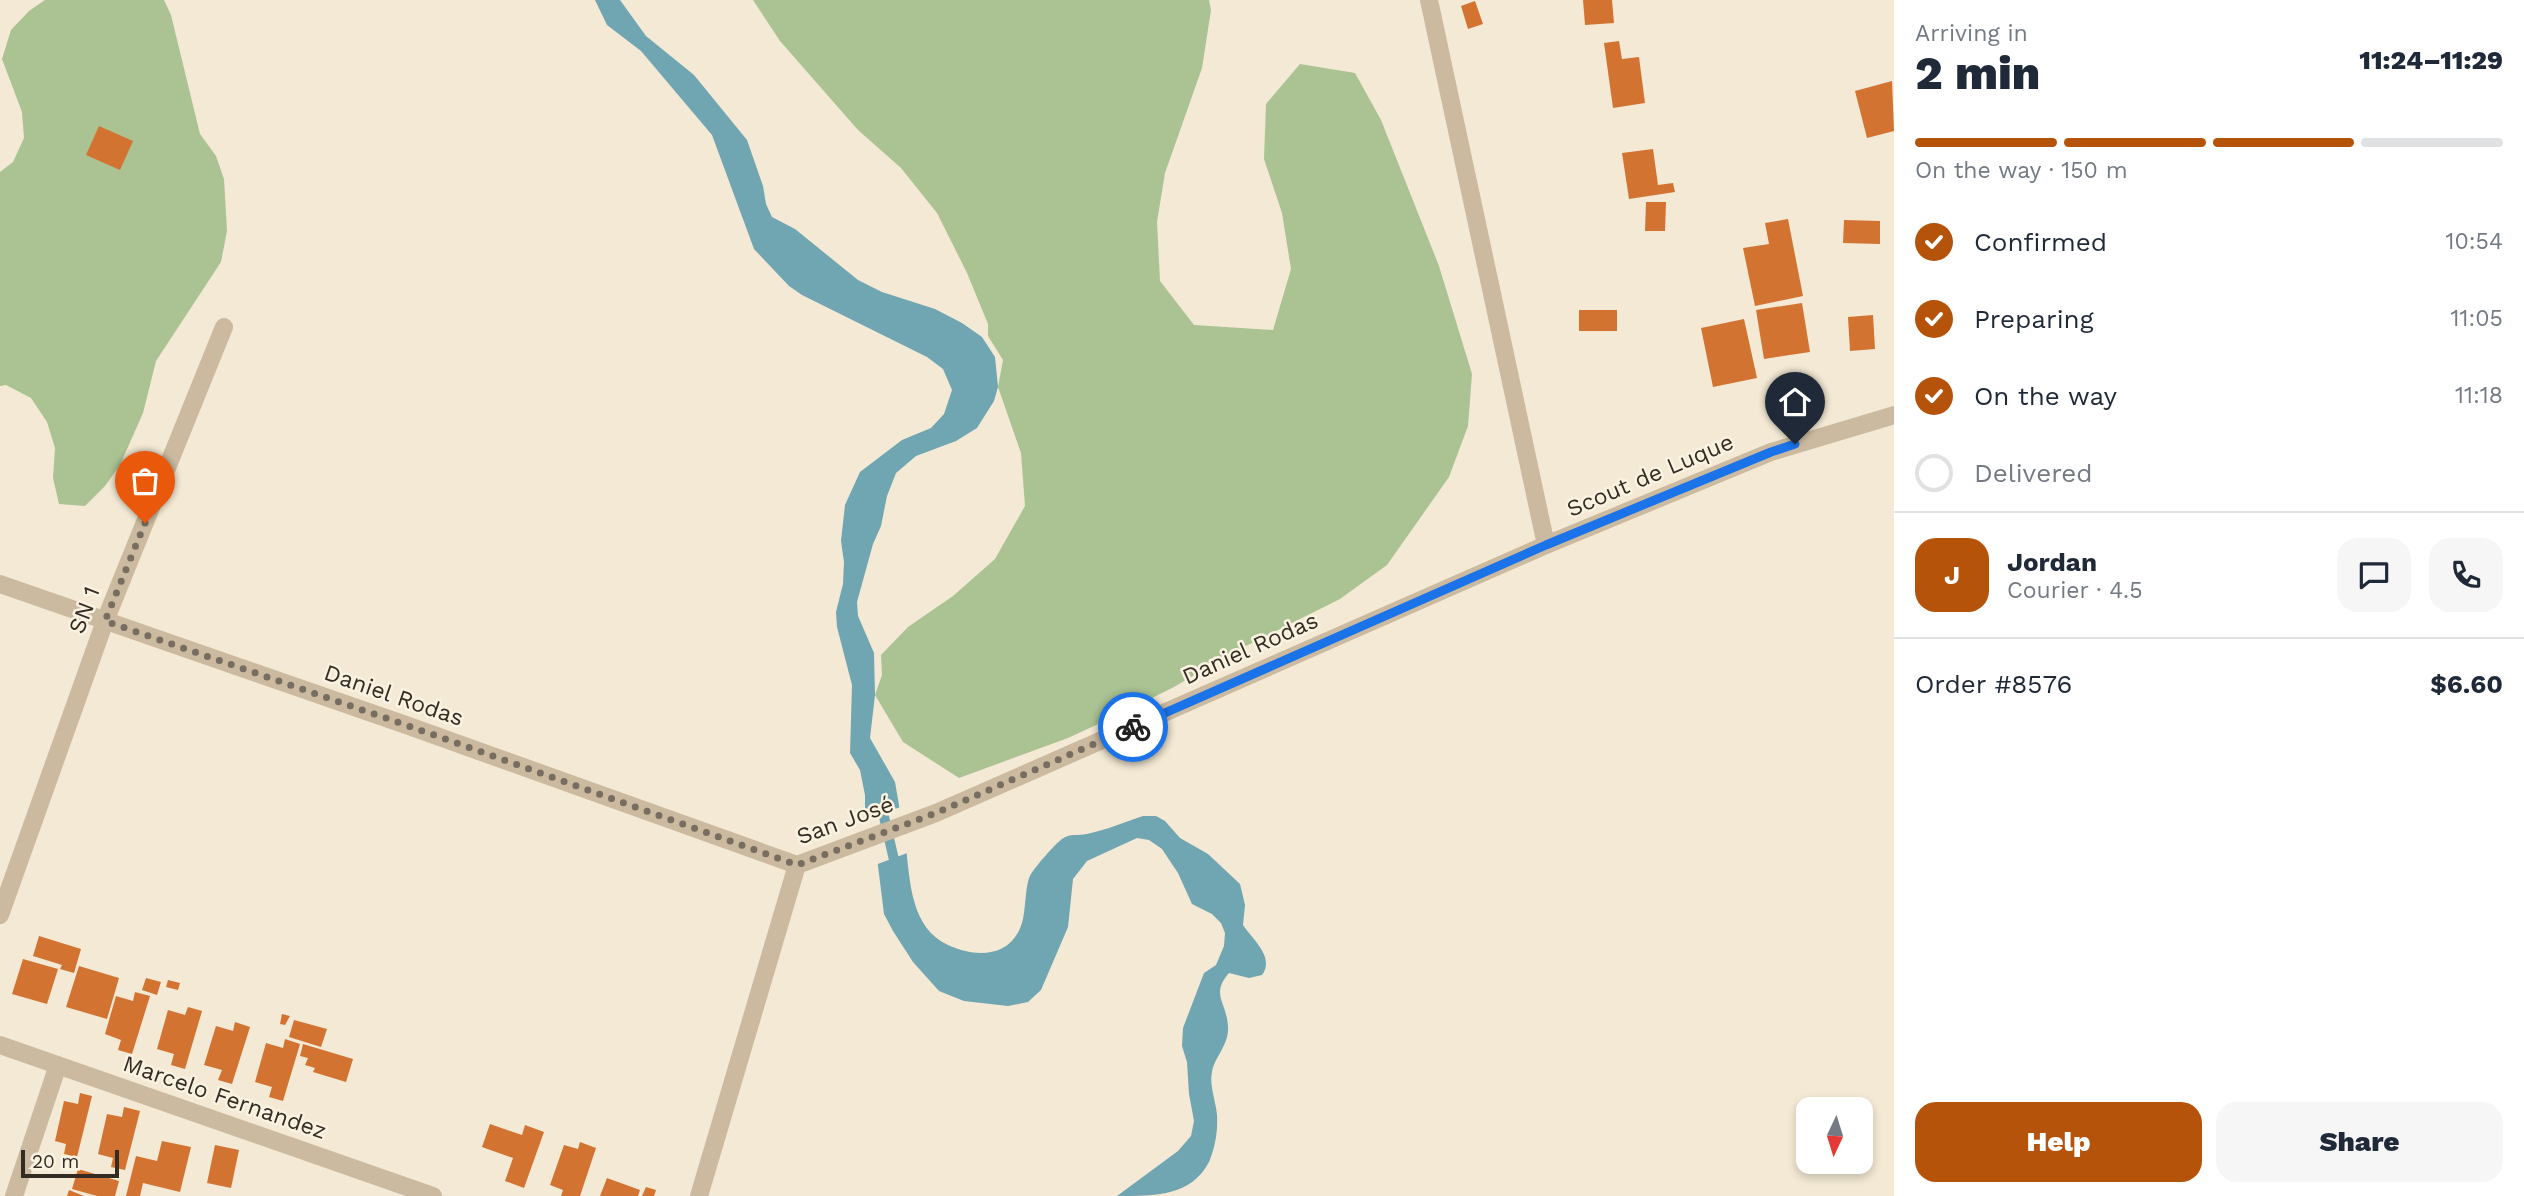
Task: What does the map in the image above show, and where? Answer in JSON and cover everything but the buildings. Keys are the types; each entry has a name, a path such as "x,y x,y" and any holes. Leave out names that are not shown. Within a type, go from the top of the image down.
{"street":[{"path":"1429,0 1546,545"},
{"name":"SN 1","path":"0,915 105,621 224,327"},
{"name":"Scout de Luque","path":"1546,545 1771,452 1894,415"},
{"name":"Daniel Rodas","path":"936,813 1546,545"},
{"name":"Daniel Rodas","path":"0,584 419,729 771,856"},
{"name":"San José","path":"771,856 797,865 936,813"},
{"path":"699,1196 797,865"},
{"name":"Marcelo Fernandez","path":"0,1045 433,1196"},
{"path":"14,1196 58,1065"}],"green space":[{"path":"45,0 164,0 171,15 200,134 216,156 224,179 227,231 221,262 156,361 143,413 120,465 105,486 85,506 59,504 53,478 55,448 47,422 31,398 6,385 0,386 0,172 13,162 24,138 22,112 2,59 11,30 29,11"},
{"path":"753,0 1209,0 1211,10 1202,68 1165,173 1157,222 1160,281 1194,325 1273,330 1291,269 1282,213 1264,159 1266,104 1300,64 1355,73 1381,120 1439,266 1472,374 1468,426 1449,477 1387,565 1340,599 1230,654 1174,687 1122,713 1068,738 959,778 903,742 875,695 882,675 881,655 908,627 953,596 995,559 1025,506 1021,453 998,387 1003,360 988,336 988,324 967,273 937,213 901,168 858,130 780,41"}],"water":[{"path":"595,0 620,0 646,36 694,75 747,140 772,217 795,229 858,280 882,292 935,309 962,323 982,337 995,357 998,387 994,401 977,428 956,441 916,456 896,473 873,544 857,602 858,616 874,653 875,695 870,738 895,782 900,811 865,824 865,795 860,770 850,753 852,685 837,627 836,612 843,584 841,541 845,505 860,472 902,440 931,428 944,414 952,390 943,369 927,357 802,295 789,286 754,249 712,135 641,51 607,25"},
{"path":"1143,816 1156,816 1165,821 1180,838 1208,854 1240,884 1245,905 1243,925 1261,949 1266,962 1262,975 1249,978 1229,973 1221,987 1228,1033 1212,1072 1217,1127 1209,1162 1193,1182 1182,1188 1159,1194 1117,1196 1178,1151 1191,1136 1194,1121 1187,1062 1182,1046 1183,1028 1204,973 1216,965 1224,946 1225,933 1221,923 1212,914 1192,904 1178,873 1162,849 1149,840 1137,838 1087,861 1073,879 1068,927 1041,990 1028,1002 1008,1006 964,1001 939,991 913,962 893,931 884,914 877,858 906,847 911,889 926,927 948,945 970,952 991,952 1001,949 1017,935 1022,923 1030,876 1062,839 1084,835"}],"pier":[{"path":"903,806 902,814 866,827 862,825 862,821"},
{"path":"906,844 910,852 875,865 876,855"}],"waterway":[{"path":"881,804 895,864"}],"way so far":[{"path":"145,523 105,621 797,865 936,813 1133,727"}],"route":[{"path":"1133,727 1546,545 1795,444"}]}
